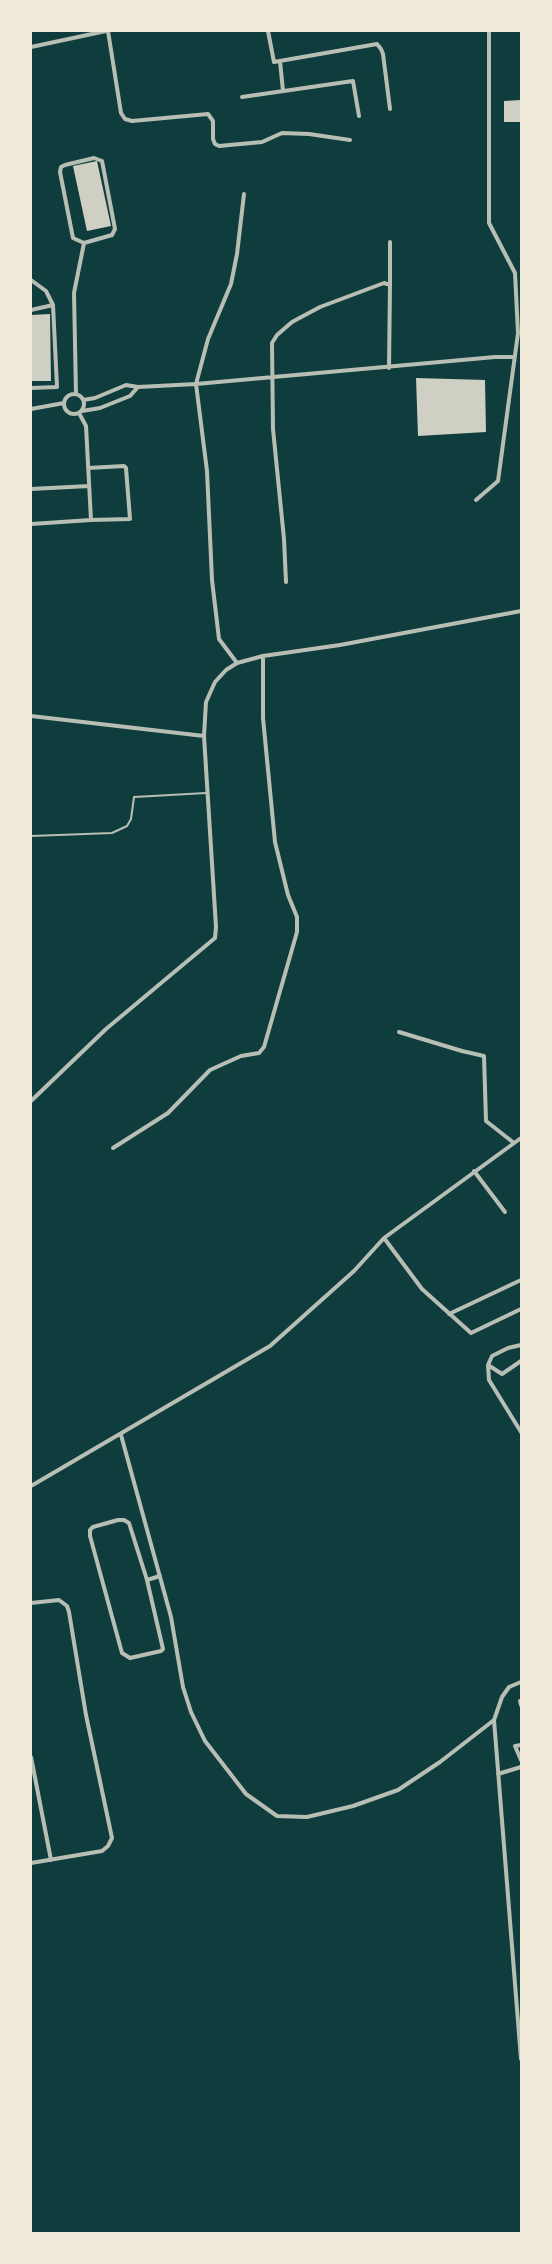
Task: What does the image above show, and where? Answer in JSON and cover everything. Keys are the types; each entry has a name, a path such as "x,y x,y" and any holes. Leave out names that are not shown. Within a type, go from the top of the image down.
{"street":[{"path":"31,47 107,31 121,113 125,119 132,121 208,114 213,121 213,139 215,144 219,146 262,142 282,133 309,134 350,140"},
{"path":"268,31 272,61 280,62 376,44 383,54 390,109"},
{"path":"476,500 498,481 515,357 518,315 515,273 489,223 489,31"},
{"path":"280,62 283,91"},
{"path":"242,97 353,81 359,116"},
{"path":"98,158 104,170 116,230 112,235 84,243 73,238 60,172 61,167 65,165 98,158"},
{"path":"238,662 219,638 212,580 207,471 196,384 208,339 231,284 237,254 244,194"},
{"path":"389,368 390,242"},
{"path":"83,400 76,394 74,293 84,243"},
{"path":"31,280 46,291 53,305 57,387 31,388"},
{"path":"286,582 283,521 273,429 274,377 272,343 277,335 292,322 320,307 364,290 384,284 390,285"},
{"path":"31,310 53,305"},
{"path":"83,400 95,398 126,385 138,387 196,384 496,357 515,357"},
{"path":"64,402 67,412 73,415 100,408 130,396 138,387"},
{"path":"31,409 64,402 70,395 76,394"},
{"path":"83,400 80,412 86,426 91,520"},
{"path":"31,524 130,519 126,468 124,466 88,468"},
{"path":"31,489 89,486"},
{"path":"31,1102 106,1029 215,938 216,927 204,736 206,702 215,682 226,670 238,662 263,656 350,643 521,611"},
{"path":"112,1148 168,1113 210,1070 241,1056 258,1053 264,1047 297,932 297,917 288,895 275,842 263,718 263,656"},
{"path":"31,716 204,736"},
{"path":"399,1032 484,1056 486,1121 514,1143"},
{"path":"31,1486 270,1346 354,1271 384,1238 521,1138"},
{"path":"474,1171 504,1212"},
{"path":"384,1238 422,1290 471,1333 521,1309"},
{"path":"449,1314 521,1280"},
{"path":"521,1345 508,1348 492,1356 488,1365 489,1380 521,1432"},
{"path":"488,1365 502,1374 521,1361"},
{"path":"120,1435 171,1617 183,1687 194,1719 205,1740 246,1794 277,1816 307,1817 353,1806 398,1790 440,1762 494,1720"},
{"path":"118,1520 124,1520 129,1523 147,1580 163,1649 130,1658 122,1653 90,1536 90,1530 118,1520"},
{"path":"147,1580 160,1576"},
{"path":"31,1603 59,1600 67,1606 70,1612 86,1715 112,1838 108,1846 102,1851 31,1863"},
{"path":"521,1682 509,1687 502,1697 494,1720 521,2059"},
{"path":"521,1745 515,1746 521,1760"},
{"path":"31,1757 51,1860"},
{"path":"498,1774 521,1768"}],"lane":[{"path":"31,836 112,833 127,826 131,819 134,796 208,793"}],"building":[{"path":"521,100 521,122 504,122 504,101"},
{"path":"97,161 111,226 87,231 73,166"},
{"path":"50,314 51,381 31,381 31,315"},
{"path":"416,378 485,380 486,432 418,436"}]}
